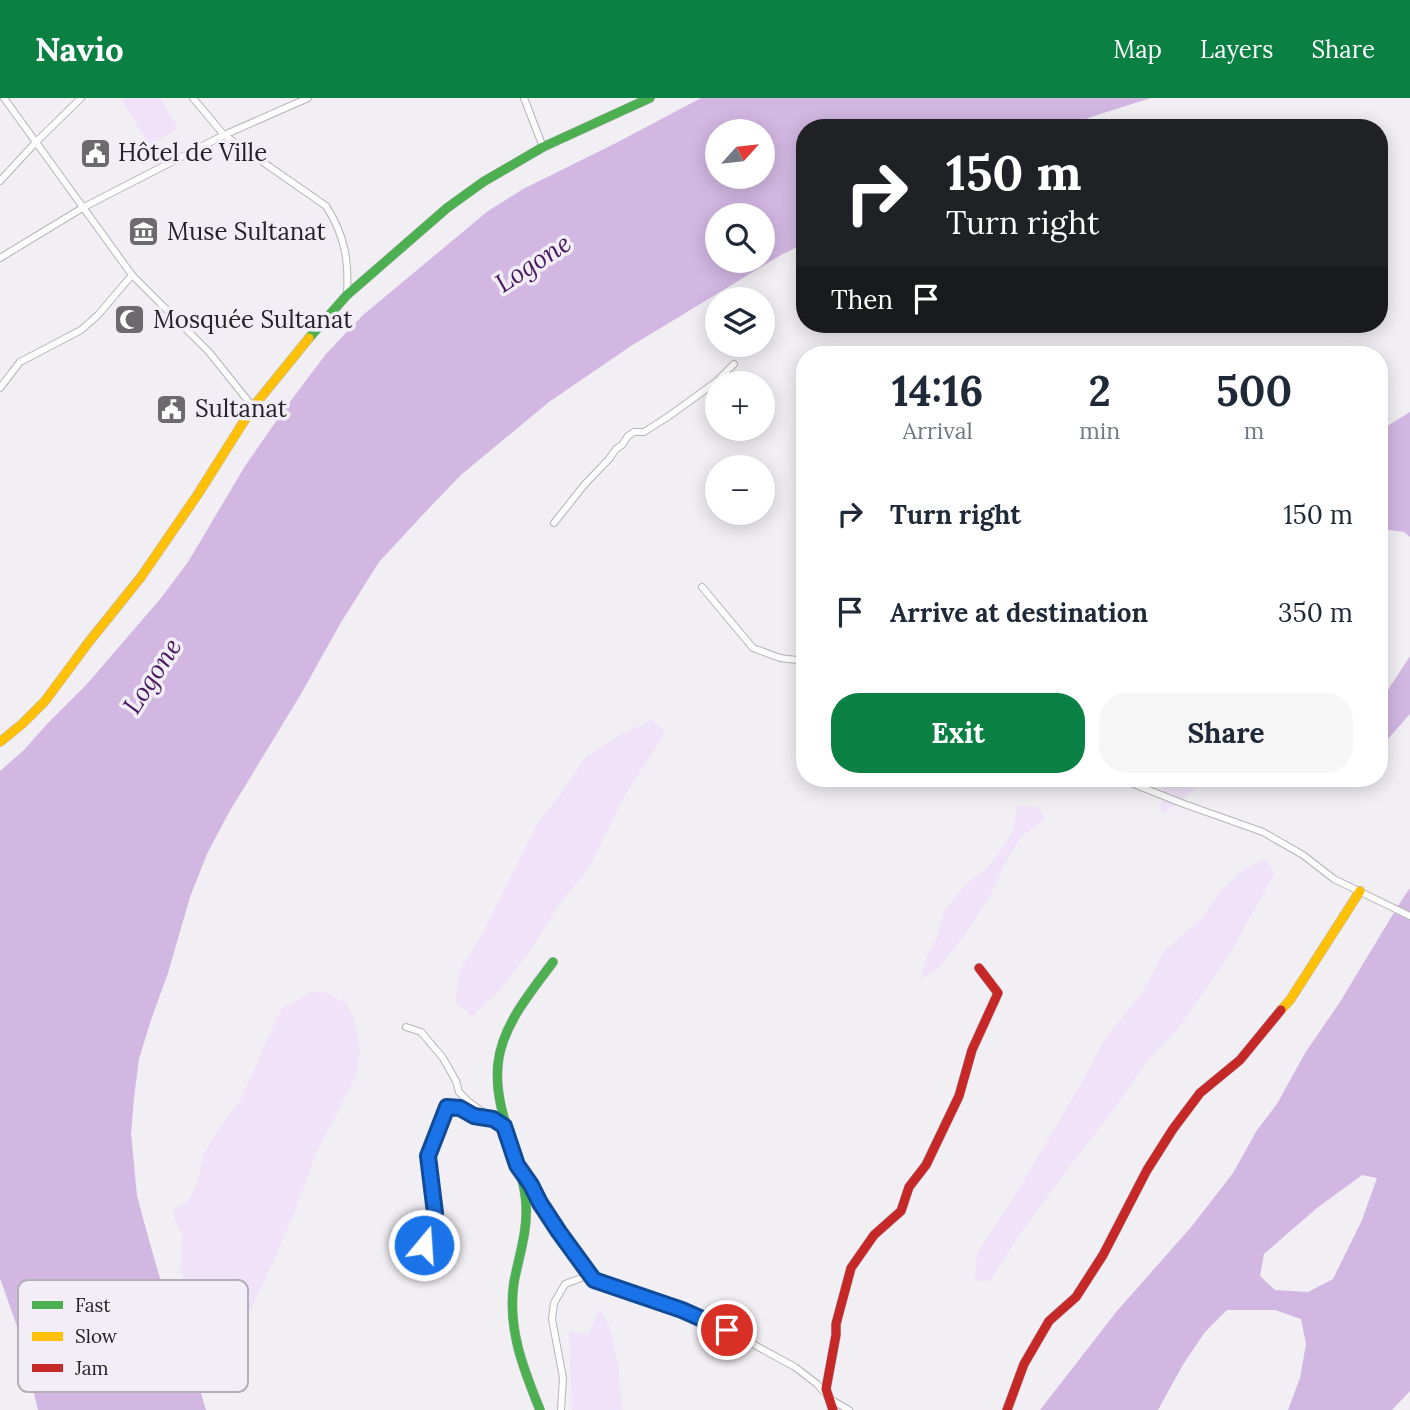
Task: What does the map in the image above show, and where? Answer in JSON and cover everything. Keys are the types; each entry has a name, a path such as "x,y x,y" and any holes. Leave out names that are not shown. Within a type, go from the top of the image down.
{"street":[{"path":"4,98 132,275 209,352 253,407"},
{"path":"0,181 81,98"},
{"path":"193,98 223,135 326,206 335,220 346,254 347,295"},
{"path":"0,258 84,207 223,135 308,98"},
{"path":"524,98 543,147"},
{"path":"0,742 44,701 141,578 253,407 297,351 347,295 447,208 483,181 543,147 650,98"},
{"path":"0,388 20,362 81,330 98,315 132,275"},
{"path":"554,523 628,436 634,432 644,432 676,411 716,382 734,364"},
{"path":"702,587 753,648 780,658 796,660"},
{"path":"1141,787 1264,832 1303,855 1334,879 1410,916"},
{"path":"1007,1410 1024,1364 1049,1321 1076,1297 1083,1287 1147,1170 1173,1129 1200,1093 1240,1060 1290,1000 1360,891"},
{"path":"540,1410 521,1364 513,1329 513,1294 526,1224 526,1204 523,1184 504,1126 497,1079 501,1048 513,1019 553,962"},
{"path":"833,1410 826,1389 836,1324 851,1268 874,1235 901,1210 909,1187 926,1165 959,1096 972,1050 998,993 979,968"},
{"path":"406,1027 421,1032 443,1058 459,1092 504,1126"},
{"path":"424,1245 435,1213 428,1156 447,1107 460,1108 474,1116 493,1119"},
{"path":"517,1165 559,1232 594,1280"},
{"path":"561,1410 562,1378 552,1319 554,1303 565,1284 584,1278 682,1310 727,1330 795,1367 817,1384 830,1399 849,1410"}],"shaded area":[{"path":"127,98 160,98 178,128 150,146 122,101"},
{"path":"652,720 666,732 625,795 588,870 561,902 531,950 498,992 472,1016 455,1001 459,972 482,934 538,822 587,756 622,734"},
{"path":"1163,787 1195,787 1180,803 1161,815"},
{"path":"1017,806 1038,807 1045,819 1020,838 990,896 964,936 937,970 920,980 944,911 965,885 988,867 1002,849 1013,829"},
{"path":"1265,859 1275,873 1226,960 1180,1026 1145,1064 1067,1170 990,1281 975,1281 977,1253 1015,1195 1105,1039 1143,991 1164,951 1202,918 1220,892 1244,869"},
{"path":"312,992 328,993 347,1004 354,1020 360,1050 356,1076 316,1154 295,1211 248,1315 248,1280 185,1280 180,1267 183,1236 174,1219 174,1209 188,1201 198,1182 203,1155 240,1101 281,1009"},
{"path":"600,1309 610,1327 623,1410 572,1410 569,1331 588,1334"}],"water":[{"name":"Logone","path":"701,98 1151,98 1086,119 796,119 796,248 775,259 775,203 705,203 705,273 751,273 728,287 705,287 705,301 631,346 549,402 462,474 431,506 379,562 228,814 207,854 190,897 139,1059 134,1098 131,1133 137,1196 161,1280 18,1280 18,1329 0,1278 0,771 24,750 87,684 161,598 188,562 245,466 326,354 363,315 488,211 523,189"},
{"path":"1410,412 1410,537 1404,532 1388,530 1388,425"},
{"path":"1410,656 1410,714 1388,739 1388,690"},
{"path":"1410,888 1410,1391 1392,1410 1288,1410 1300,1378 1306,1344 1301,1319 1275,1310 1227,1310 1205,1332 1158,1410 1040,1410 1117,1311 1192,1226 1233,1173 1257,1130 1277,1104 1305,1053 1340,1002","holes":["1362,1175 1377,1178 1362,1220 1333,1279 1308,1292 1275,1290 1260,1276 1264,1254 1317,1208"]},
{"path":"34,1392 201,1392 206,1410 38,1410"}],"traffic: fast":[{"path":"309,338 347,295 447,208 483,182 543,147 650,98"},
{"path":"540,1410 522,1363 513,1316 512,1299 524,1233 526,1203 500,1100 498,1064 511,1022 553,962"}],"traffic: slow":[{"path":"0,742 45,701 141,577 253,407 309,338"},
{"path":"1281,1010 1360,891"}],"traffic: jam":[{"path":"833,1410 826,1389 836,1324 851,1268 874,1235 901,1211 909,1187 926,1165 959,1096 972,1050 998,993 979,968"},
{"path":"1007,1410 1024,1364 1049,1321 1076,1297 1103,1255 1147,1170 1173,1129 1200,1093 1240,1060 1281,1010"}],"place":[{"name":"Hôtel de Ville","path":"95,153"},
{"name":"Muse Sultanat","path":"144,232"},
{"name":"Mosquée Sultanat","path":"130,320"},
{"name":"Sultanat","path":"172,409"}],"route":[{"path":"424,1245 435,1213 428,1156 447,1107 460,1108 474,1116 493,1119 504,1126 517,1165 559,1232 594,1280 682,1310 727,1330"}]}
